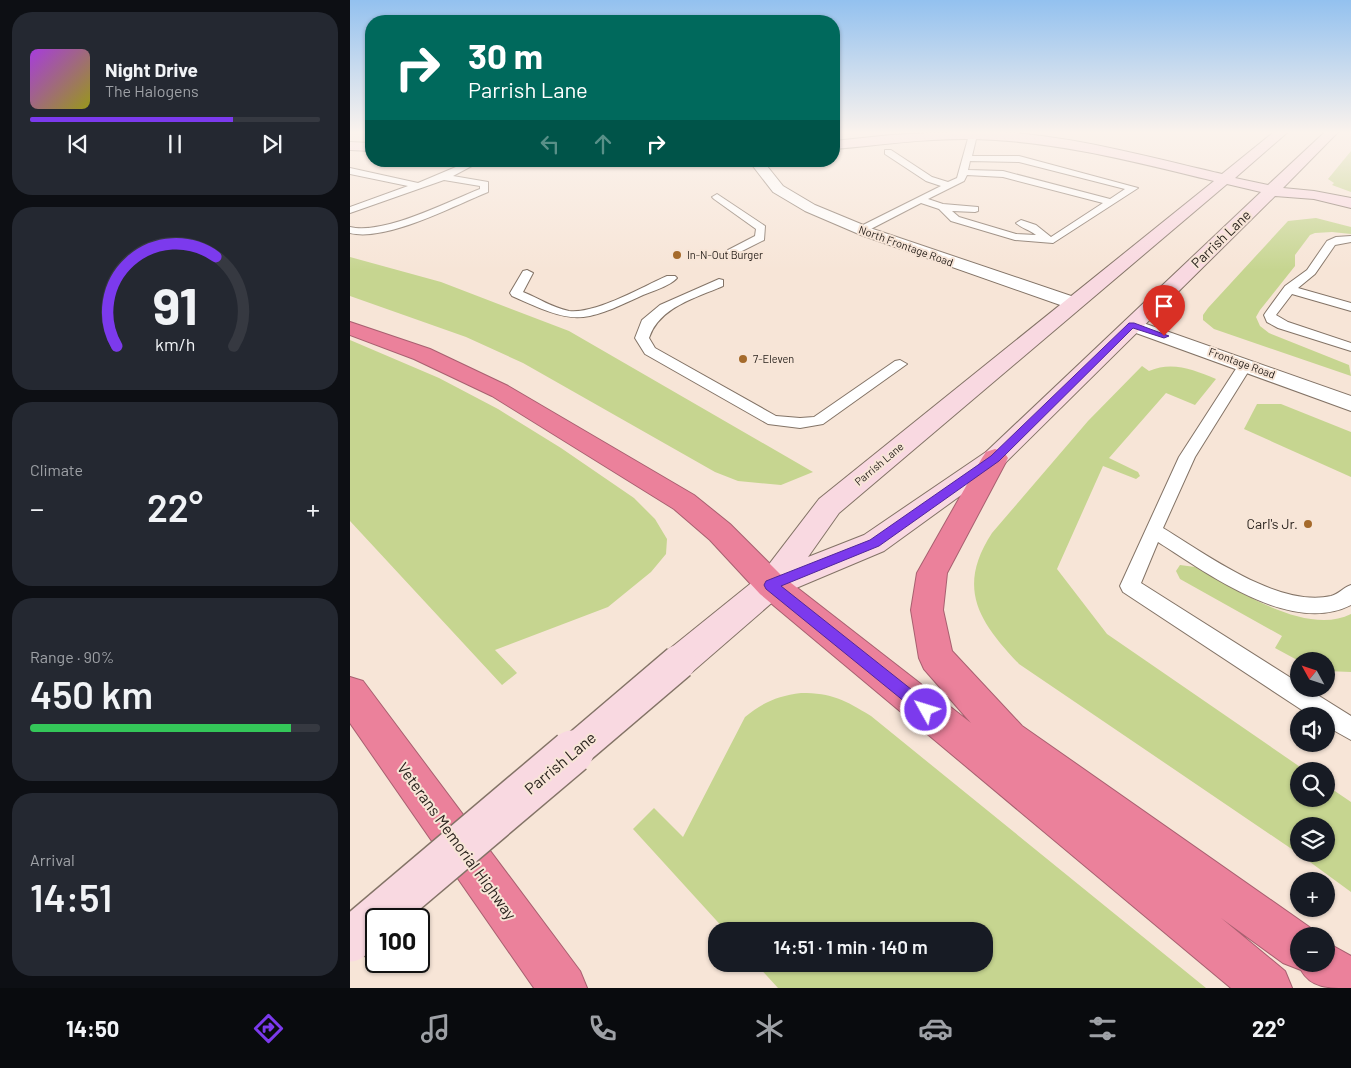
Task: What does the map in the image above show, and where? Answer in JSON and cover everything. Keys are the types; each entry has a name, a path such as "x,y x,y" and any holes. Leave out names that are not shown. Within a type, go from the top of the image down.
{"highway":[{"path":"350,328 422,354 500,391 684,502 720,532 771,585 1190,922 1268,988"},
{"path":"995,458 932,573 928,610 936,658 1009,739 1290,941"},
{"name":"Veterans Memorial Highway","path":"350,693 563,988"},
{"path":"1333,972 1351,985"}],"main road":[{"path":"1222,177 1273,191 1303,205 1351,217"},
{"name":"Parrish Lane","path":"771,585 874,543 995,458 1287,177"},
{"name":"Parrish Lane","path":"350,940 771,585 829,506 1226,178"},
{"path":"1273,191 1314,195 1351,203"}],"street":[{"name":"North Frontage Road","path":"769,177 778,189 810,208 861,230 1073,303"},
{"name":"Frontage Road","path":"1132,325 1246,364 1351,404"}],"lane":[{"path":"378,177 420,186"},
{"path":"926,177 948,185"},
{"path":"861,230 961,177"},
{"path":"1015,177 1111,202"},
{"path":"942,207 955,218 1015,237 1050,240 1133,188 1090,177"},
{"path":"350,210 443,178 485,184 485,190 383,230 363,233 350,230"},
{"path":"717,198 761,228 760,238 732,252"},
{"path":"921,200 942,207 971,212"},
{"path":"1017,225 1050,240"},
{"path":"1351,239 1336,240 1331,243 1311,272 1289,289 1272,311 1272,319 1283,326 1316,330 1351,347"},
{"path":"1331,243 1351,248"},
{"path":"527,273 516,293 558,312 578,315 592,312 671,278"},
{"path":"719,283 664,308 648,323 642,338 650,351 773,421 800,423 818,421 900,364"},
{"path":"1289,289 1331,308 1351,307"},
{"path":"1246,364 1186,457 1130,586 1351,729"},
{"path":"1153,530 1233,578 1282,600 1322,606 1337,602 1351,593"}],"green space":[{"path":"1330,177 1351,177 1351,192 1332,185 1334,183 1328,179"},
{"path":"1316,218 1351,227 1351,234 1332,232 1310,235 1295,255 1295,266 1256,317 1260,326 1269,333 1349,365 1351,376 1214,329 1203,320 1203,315 1208,308 1288,221"},
{"path":"350,257 441,282 569,331 813,472 781,485 738,481 715,472 523,363 466,337 350,296"},
{"path":"350,340 439,378 498,409 561,448 634,498 655,519 667,539 666,554 651,572 608,607 495,650 517,673 502,685 350,521"},
{"path":"1142,366 1149,371 1166,367 1183,368 1216,379 1195,405 1166,393 1109,458 1138,472 1140,476 1136,479 1103,466 1057,569 1107,634 1293,762 1290,762 1290,807 1335,807 1335,791 1351,802 1351,892 1335,880 1335,872 1324,872 1310,862 1335,862 1335,817 1290,817 1290,848 1019,664 993,634 983,619 974,588 975,571 981,553 992,533 1088,421"},
{"path":"1257,404 1281,404 1351,432 1351,477 1244,429"},
{"path":"1180,565 1195,567 1250,597 1292,615 1313,619 1333,619 1351,614 1351,672 1335,671 1335,652 1290,652 1290,656 1275,648 1282,636 1180,579 1176,571"},
{"path":"812,693 830,696 838,698 871,716 1206,988 778,988 763,972 993,972 993,922 718,922 633,829 654,808 683,837 745,717 771,700 785,696"}],"place":[{"name":"In-N-Out Burger","path":"677,255"},
{"name":"7-Eleven","path":"743,359"},
{"name":"Carl's Jr.","path":"1308,524"}],"route":[{"path":"926,710 771,585 874,543 995,458 1132,325 1164,336"}]}
